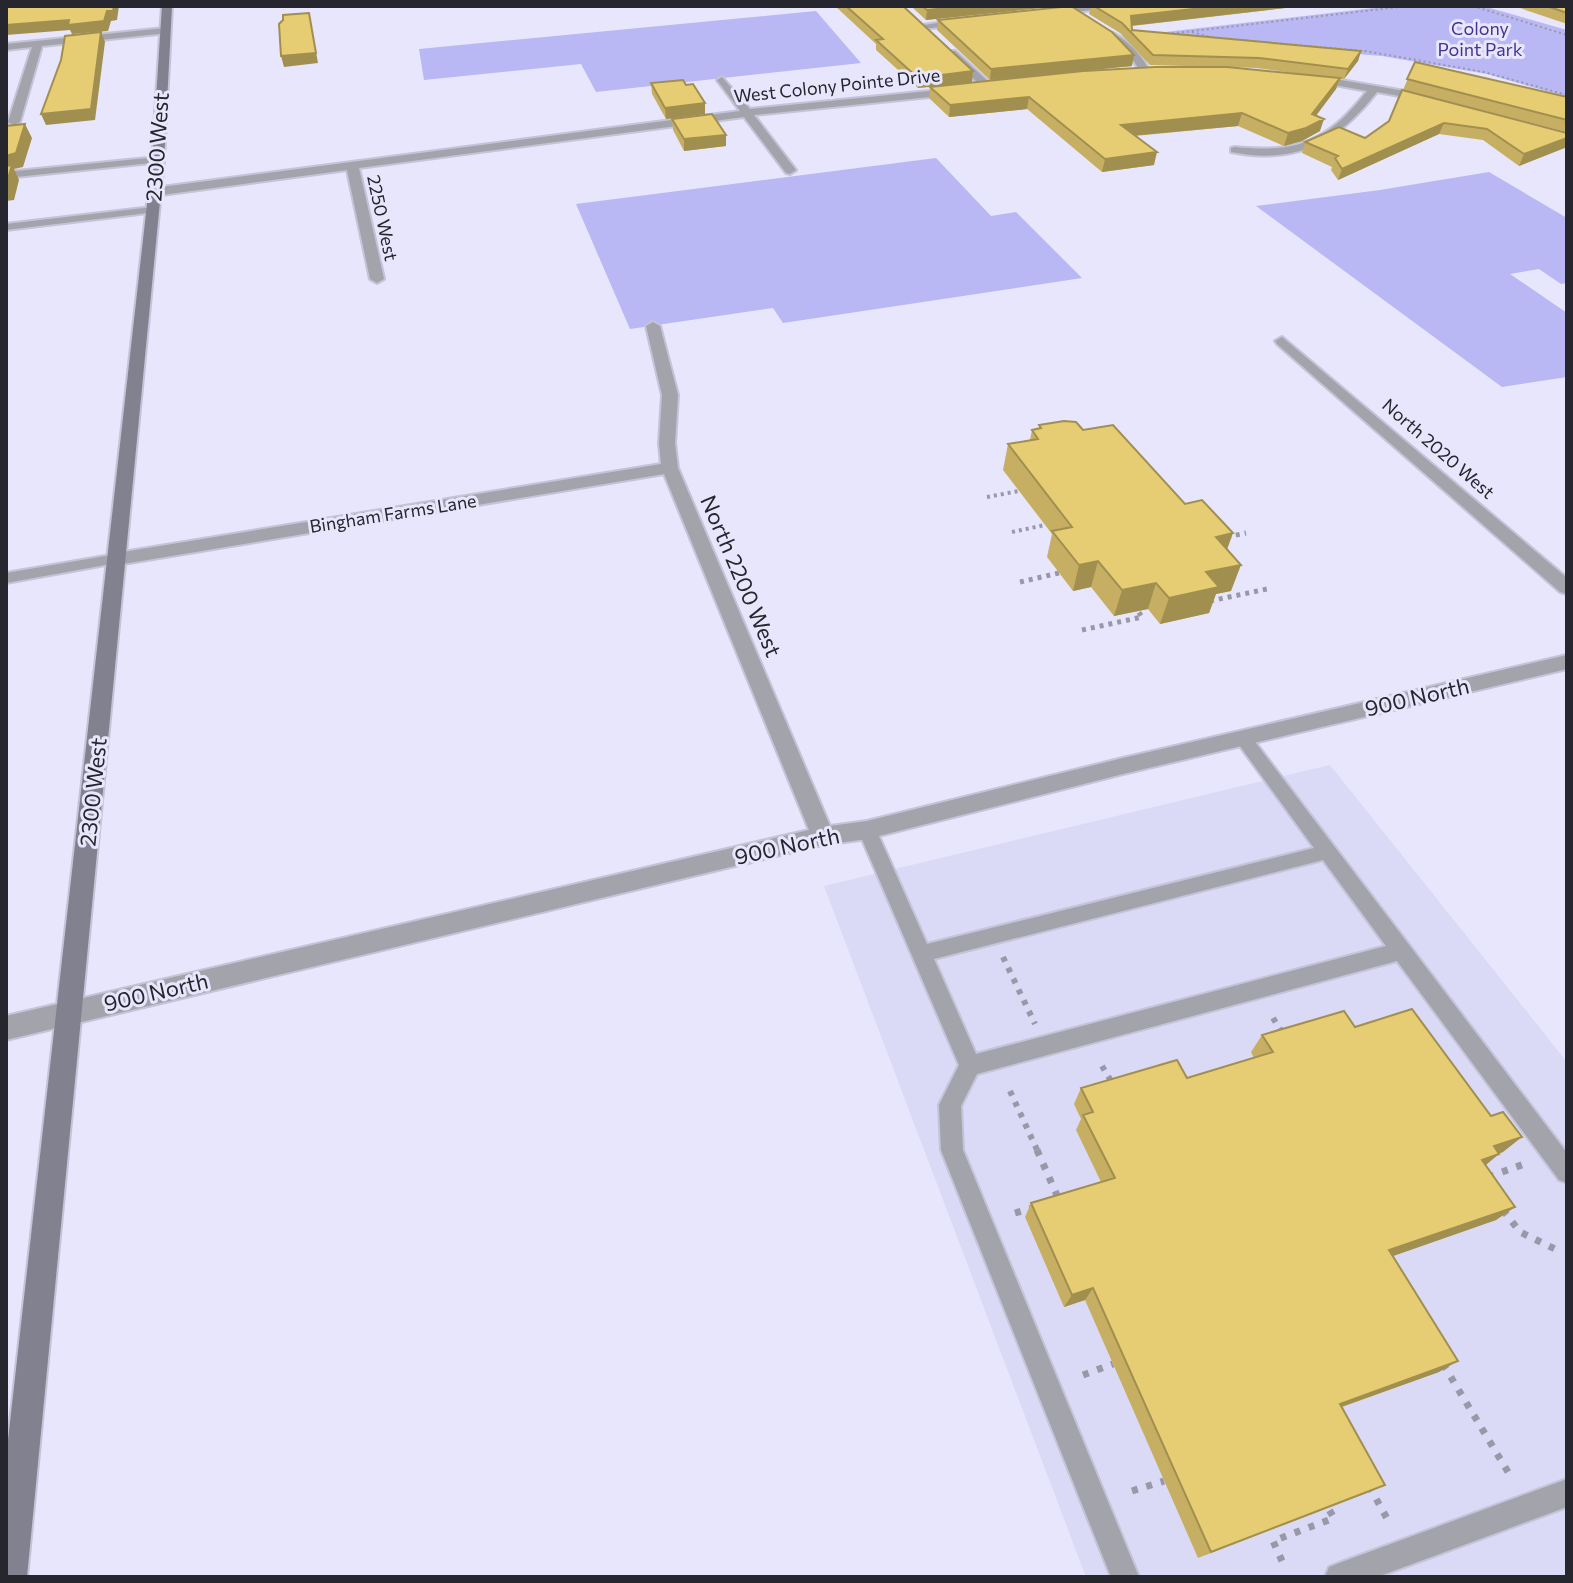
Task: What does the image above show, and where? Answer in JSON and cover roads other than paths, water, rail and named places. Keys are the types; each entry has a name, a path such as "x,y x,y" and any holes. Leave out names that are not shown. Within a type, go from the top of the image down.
{"main road":[{"name":"2300 West","path":"10,1577 158,160 167,6"}],"street":[{"path":"1028,15 1115,6"},
{"path":"1073,11 1115,38 1145,70"},
{"path":"912,16 933,36"},
{"path":"922,26 983,20"},
{"path":"6,47 165,31"},
{"path":"14,122 38,44"},
{"path":"944,46 988,87"},
{"path":"1129,72 1159,70"},
{"path":"1304,77 1446,103"},
{"path":"722,80 790,170"},
{"name":"West Colony Pointe Drive","path":"153,201 352,165 747,113 1004,86"},
{"path":"1235,150 1279,153 1318,141 1347,123 1375,88"},
{"name":"2250 West","path":"352,165 377,279"},
{"name":"North 2200 West","path":"653,326 670,395 667,443 670,468 823,836"},
{"name":"North 2020 West","path":"1282,341 1567,588"},
{"name":"Bingham Farms Lane","path":"117,559 670,468"},
{"name":"900 North","path":"6,1028 823,836 867,830 1567,662"}],"lane":[{"path":"6,175 158,160"},
{"path":"6,227 153,201"},
{"path":"6,578 117,559"},
{"path":"1243,738 1567,1172"},
{"path":"867,830 970,1066"},
{"path":"921,954 1326,852"},
{"path":"1125,1577 952,1150 950,1105 970,1066 1401,951"},
{"path":"1339,1577 1567,1493"}],"park label":[{"name":"Colony Point Park","path":"1480,39"}]}
